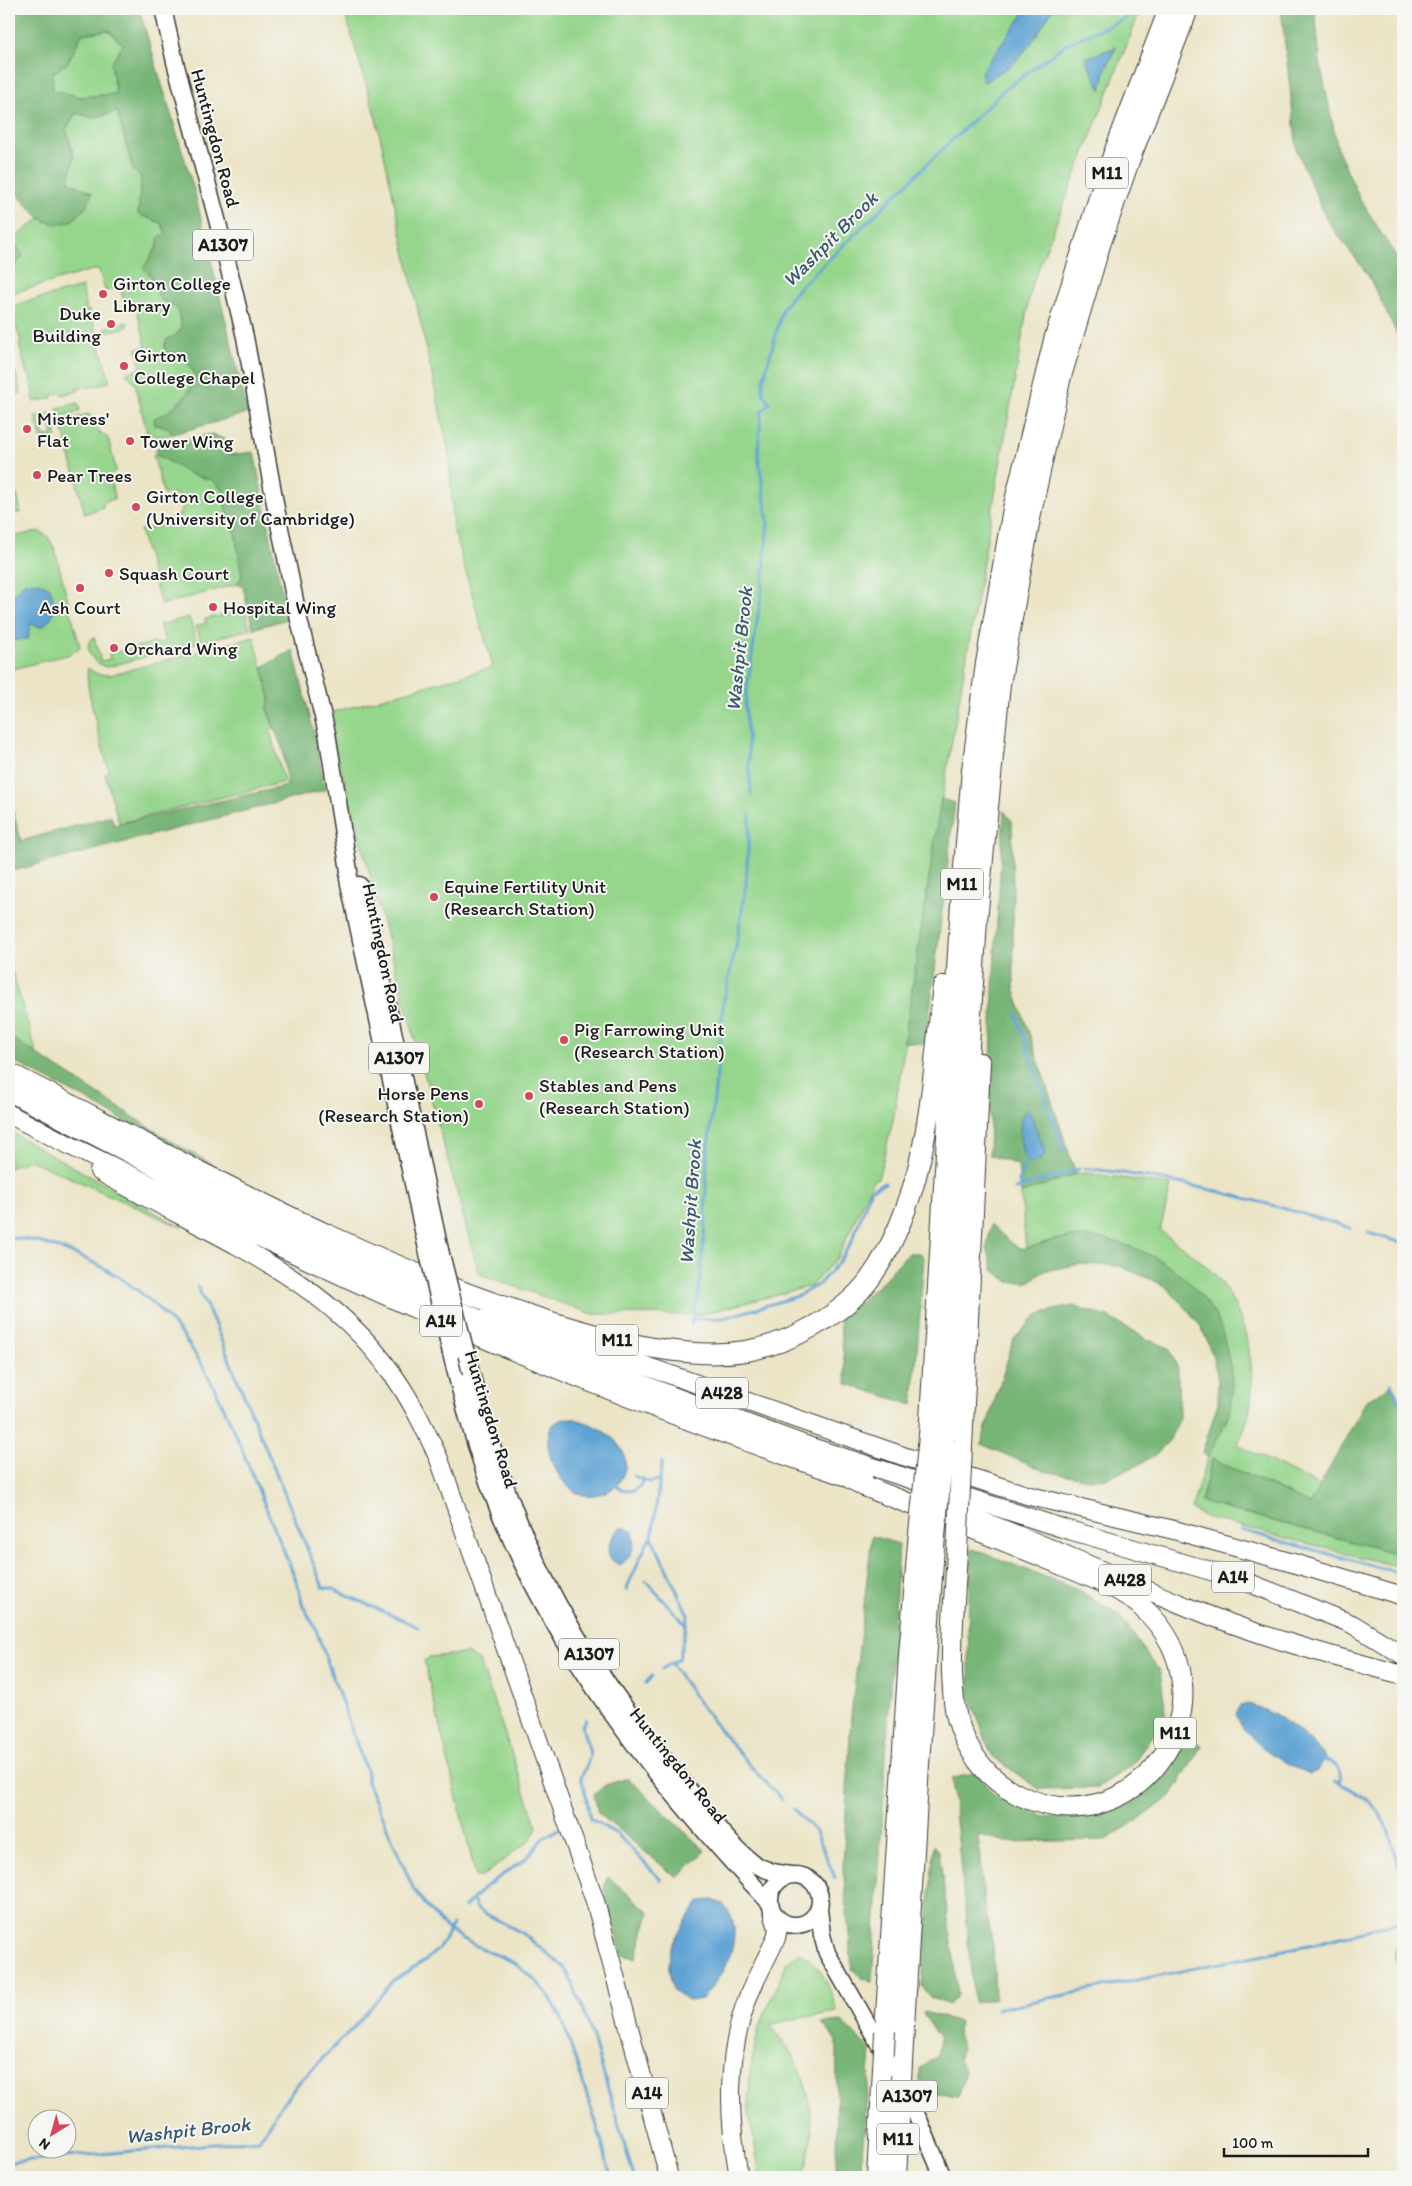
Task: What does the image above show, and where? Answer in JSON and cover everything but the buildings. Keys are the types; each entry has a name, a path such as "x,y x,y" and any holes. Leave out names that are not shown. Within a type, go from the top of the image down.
{"highway":[{"name":"M11","path":"936,1437 961,903 972,770 986,663 1013,508 1057,331 1109,166 1169,9"},
{"name":"M11","path":"896,2177 918,1774 926,1545 977,920 1000,684 1032,508 1060,380 1100,245 1129,161 1188,9"},
{"name":"M11","path":"9,1073 207,1177 310,1227 509,1309 609,1339 655,1348 702,1352 746,1351 780,1341 816,1325 835,1312 867,1282 890,1246 905,1212 922,1156 948,943 961,903"},
{"name":"M11","path":"850,1478 864,1486 1023,1548 1113,1587 1128,1596 1150,1614 1166,1636 1178,1661 1183,1698 1179,1720 1166,1751 1153,1769 1137,1784 1119,1795 1097,1804 1062,1807 1039,1803 1005,1788 987,1773 979,1763 962,1731 953,1698 952,1651 957,1551 962,1447 977,1150 984,956 977,920"},
{"name":"A14","path":"9,1092 261,1221 414,1292 522,1338 675,1398 808,1446 1062,1528 1242,1580 1352,1624 1400,1652"},
{"name":"A14","path":"9,1114 368,1289 500,1346 763,1449 850,1478"},
{"name":"A14","path":"45,1133 83,1162 272,1266 301,1284 333,1308 357,1331 391,1371 405,1393 439,1459 592,1893 625,2008 668,2177"},
{"name":"A428","path":"414,1292 444,1296 903,1456 1030,1496 1174,1530 1293,1562 1403,1596"},
{"name":"A428","path":"808,1446 841,1450 1008,1494 1030,1496"},
{"name":"A428","path":"850,1478 866,1481 980,1520 1052,1548 1189,1608 1266,1637 1403,1674"},
{"name":"M11","path":"877,2177 909,1656 926,1545"},
{"path":"739,2177 730,2112 736,2044 748,1998 776,1938 778,1928 772,1909"}],"main road":[{"name":"Huntingdon Road","path":"155,9 175,62"},
{"name":"Huntingdon Road","path":"163,9 245,337 276,514 326,733 349,871 357,880 370,958 433,1249 451,1353 466,1414 494,1498 520,1557 573,1654 656,1773 772,1909"},
{"name":"Huntingdon Road","path":"433,1249 493,1453 520,1525 545,1579 572,1629 650,1740 730,1840 752,1862 771,1872 791,1875"},
{"path":"791,1875 806,1878 815,1884 820,1900 819,1909 811,1920 798,1926 785,1924 772,1909 770,1893 774,1885 781,1879 791,1875"},
{"name":"A1307","path":"819,1909 822,1935 827,1953 892,2067 919,2120 943,2177"},
{"name":"A1307","path":"798,1926 827,1953"}],"green space":[{"path":"13,9 139,9 194,190 248,413 173,434 167,427 155,425 154,418 168,412 186,396 195,374 182,354 166,352 164,347 167,339 175,336 182,328 177,308 160,299 151,276 143,268 158,246 158,238 166,233 161,223 138,214 141,177 133,170 117,111 94,118 76,113 66,129 74,157 69,181 92,193 84,209 72,220 57,224 40,218 9,186 9,13","holes":["109,30 123,45 111,64 116,94 80,97 53,90 52,74 68,62 82,34"]},
{"path":"344,9 1141,9 1031,287 941,804 893,1121 878,1179 873,1180 838,1257 811,1286 698,1315 593,1314 479,1274 326,714 493,667 453,528 449,453 377,122"},
{"path":"1281,9 1315,9 1320,62 1338,150 1359,197 1403,268 1403,346 1368,275 1326,219 1297,151"},
{"path":"108,30 123,45 113,81 117,94 80,97 53,90 52,74 68,62 82,34"},
{"path":"117,111 141,177 139,214 161,223 166,233 152,254 151,276 160,299 177,308 182,328 175,336 167,339 174,354 182,354 195,374 190,389 166,415 167,427 173,434 154,438 151,434 147,433 135,383 126,373 141,368 136,349 146,346 135,303 125,305 120,287 105,291 99,270 92,270 9,294 9,272 22,256 12,240 40,218 46,222 92,193 68,181 74,157 66,129 76,113 94,118"},
{"path":"12,240 23,256 9,272 9,245"},
{"path":"82,287 87,311 90,311 110,382 88,388 87,386 78,388 78,391 62,395 61,393 52,395 52,398 34,402 30,375 27,375 19,343 21,342 10,306"},
{"path":"127,322 128,327 106,332 105,328"},
{"path":"15,371 21,393 11,395 9,372"},
{"path":"78,403 80,411 59,417 57,408"},
{"path":"9,408 15,449 13,455 9,457"},
{"path":"50,413 57,437 42,441 35,417","holes":["48,417 53,435 44,437 39,420"]},
{"path":"89,414 100,433 108,438 116,470 110,476 115,499 103,502 103,507 85,514 61,422"},
{"path":"212,434 226,440 229,455 254,452 287,619 253,629 243,587 237,584 242,576 235,532 225,506 224,492 213,480 193,475 156,454 155,451 159,446"},
{"path":"153,454 193,475 213,480 224,492 225,506 235,532 242,576 237,584 161,605 140,530 160,526 163,521 179,515 183,507 180,498 174,493 164,495"},
{"path":"17,494 21,512 11,515 15,529 9,531 9,496"},
{"path":"38,531 47,536 54,547 80,647 71,654 9,670 9,538"},
{"path":"245,611 250,629 201,642 196,626 206,623 205,619"},
{"path":"189,617 197,643 107,667 102,666 90,655 88,645 94,637 101,661 110,659 109,654 152,643 163,643 165,640 159,625"},
{"path":"254,637 270,698 267,709 274,727 270,731 284,782 119,823 105,774 109,772 88,688 88,668 97,674 110,675"},
{"path":"293,650 313,729 325,790 9,872 9,796 21,841 111,816 114,825 287,786 283,750 267,709 270,698 262,667"},
{"path":"941,799 955,803 926,1044 904,1042"},
{"path":"1004,811 1012,821 1014,988 1076,1174 1021,1193 1018,1165 989,1155 993,987"},
{"path":"9,961 37,1054 9,1036"},
{"path":"9,1036 172,1142 234,1176 231,1181 84,1098 9,1059"},
{"path":"9,1131 183,1228 30,1160 9,1168"},
{"path":"1087,1173 1171,1185 1160,1231 1197,1258 1217,1277 1235,1306 1247,1340 1252,1375 1252,1392 1249,1414 1238,1445 1320,1486 1310,1504 1212,1459 1201,1502 1403,1555 1403,1568 1205,1517 1191,1509 1208,1457 1230,1410 1232,1390 1192,1286 1072,1237 1053,1240 1026,1249 1021,1193 1076,1174"},
{"path":"991,1224 1009,1241 1020,1248 1031,1247 1053,1240 1081,1237 1109,1240 1126,1245 1159,1260 1174,1270 1200,1294 1219,1324 1229,1359 1232,1380 1231,1401 1224,1427 1208,1457 1202,1453 1218,1403 1218,1379 1212,1354 1202,1328 1187,1309 1164,1285 1119,1266 1081,1264 1044,1271 1029,1282 1009,1282 993,1270 987,1247"},
{"path":"908,1253 920,1253 924,1258 913,1405 847,1384 839,1320 882,1282"},
{"path":"1073,1306 1108,1317 1147,1339 1169,1348 1178,1369 1179,1420 1169,1441 1154,1456 1107,1478 1090,1479 1044,1471 981,1444 1014,1339 1038,1314"},
{"path":"1391,1386 1403,1410 1403,1555 1201,1502 1212,1459 1310,1504 1366,1401"},
{"path":"872,1536 899,1544 872,1982 862,1978 852,1969 843,1867 851,1716"},
{"path":"971,1548 1076,1589 1119,1615 1160,1672 1166,1714 1133,1764 1097,1788 1038,1789 991,1755 970,1696 968,1628"},
{"path":"467,1653 480,1662 537,1827 531,1839 482,1877 476,1877 424,1661 430,1657"},
{"path":"1186,1737 1202,1745 1171,1796 1106,1840 1007,1842 978,1835 984,1904 993,1945 995,1998 974,2003 952,1779 976,1772 995,1796 1035,1814 1055,1818 1075,1818 1094,1815 1113,1810 1131,1801 1164,1777 1168,1773"},
{"path":"628,1778 705,1851 677,1878 598,1813 594,1795 605,1785"},
{"path":"934,1845 939,1851 958,1995 949,2005 930,1997 922,1986"},
{"path":"608,1877 649,1912 636,1958 622,1955 604,1889"},
{"path":"1403,1947 1403,1980 1394,1958 1396,1948"},
{"path":"799,1952 814,1963 819,1970 831,1994 837,2012 770,2025 790,2051 801,2074 810,2103 811,2133 807,2163 802,2177 760,2177 749,2112 750,2072 758,2029 787,1962"},
{"path":"924,2012 960,2022 957,2035 962,2047 958,2061 965,2072 959,2096 926,2093 919,2080 919,2069 937,2056 940,2039 923,2014"},
{"path":"842,2021 871,2051 860,2177 836,2177 837,2041 822,2023"}],"water":[{"path":"1027,9 1053,9 1030,45 1013,64 984,82 981,72"},
{"path":"1116,47 1105,71 1101,90 1085,58"},
{"path":"39,582 50,588 54,605 52,615 41,627 30,624 28,639 16,640 9,644 15,631 13,595 24,583"},
{"path":"1026,1109 1029,1110 1045,1152 1041,1160 1031,1163 1026,1161 1020,1135 1021,1121"},
{"path":"569,1418 590,1424 611,1437 619,1445 624,1455 625,1465 622,1477 609,1491 589,1496 583,1495 572,1490 558,1475 550,1454 549,1434 554,1424"},
{"path":"620,1528 627,1528 633,1532 634,1542 628,1559 620,1565 610,1558 608,1548"},
{"path":"1248,1704 1270,1712 1309,1740 1325,1757 1318,1771 1309,1774 1277,1757 1257,1743 1248,1734 1236,1714 1240,1706"},
{"path":"713,1900 723,1904 733,1921 734,1932 731,1953 721,1973 702,1999 689,2001 674,1991 669,1971 672,1950 679,1932 699,1901"}],"waterway":[{"name":"Washpit Brook","path":"751,794 745,702 763,582 768,523 758,454 761,412 770,403 763,393 763,381 783,308 796,291 1003,91 1066,44 1124,19 1137,9"},
{"name":"Washpit Brook","path":"691,1324 699,1291 705,1230 707,1156 723,1004 736,947 746,885 750,814"},
{"path":"1016,1014 1064,1151"},
{"path":"1020,1189 1019,1179 1026,1161"},
{"path":"1084,1168 1185,1184 1285,1209 1350,1228"},
{"path":"1015,1189 1079,1169"},
{"path":"692,1319 724,1318 798,1296 819,1284 839,1262 852,1241 871,1189 885,1183"},
{"path":"1368,1233 1403,1243"},
{"path":"9,1237 49,1245 102,1267 131,1285 156,1306 193,1351 222,1404 291,1568 303,1606 315,1627 367,1773 367,1782 414,1890 438,1920 449,1930 472,1944 515,1963 537,1982 550,1997 562,2019 598,2129 611,2177"},
{"path":"197,1286 213,1320 323,1587 333,1589 418,1627"},
{"path":"1391,1384 1403,1407"},
{"name":"Washpit Brook","path":"662,1462 652,1538 688,1615 679,1659 662,1669"},
{"path":"634,1476 649,1482 659,1480"},
{"path":"616,1486 620,1489 634,1491 640,1486 643,1479"},
{"path":"1241,1530 1403,1574"},
{"path":"626,1590 648,1541 652,1538"},
{"path":"646,1581 686,1625"},
{"path":"672,1664 723,1734 782,1799"},
{"name":"Washpit Brook","path":"646,1683 652,1676"},
{"name":"Washpit Brook","path":"586,1719 582,1726 589,1756 581,1777 590,1819 617,1834 661,1880"},
{"path":"1323,1760 1338,1767 1340,1783"},
{"path":"1335,1781 1363,1796 1378,1811 1392,1841 1403,1882"},
{"path":"793,1809 816,1832 835,1878"},
{"name":"Washpit Brook","path":"465,1907 485,1887 527,1858 543,1838 559,1829"},
{"path":"474,1902 477,1909 522,1933 565,1968 590,2028 634,2177"},
{"path":"996,2009 1313,1944 1403,1921"},
{"name":"Washpit Brook","path":"9,2162 259,2140 282,2104 300,2081 354,2027 393,1981 426,1960 438,1949 453,1925"}],"place":[{"name":"Girton College Library","path":"103,294"},
{"name":"Duke Building","path":"111,324"},
{"name":"Girton College Chapel","path":"124,366"},
{"name":"Mistress' Flat","path":"27,429"},
{"name":"Tower Wing","path":"130,441"},
{"name":"Pear Trees","path":"37,475"},
{"name":"Girton College (University of Cambridge)","path":"136,507"},
{"name":"Squash Court","path":"109,573"},
{"name":"Ash Court","path":"80,588"},
{"name":"Hospital Wing","path":"213,607"},
{"name":"Orchard Wing","path":"114,648"},
{"name":"Equine Fertility Unit (Research Station)","path":"434,897"},
{"name":"Pig Farrowing Unit (Research Station)","path":"564,1040"},
{"name":"Stables and Pens (Research Station)","path":"529,1096"},
{"name":"Horse Pens (Research Station)","path":"479,1104"}]}
